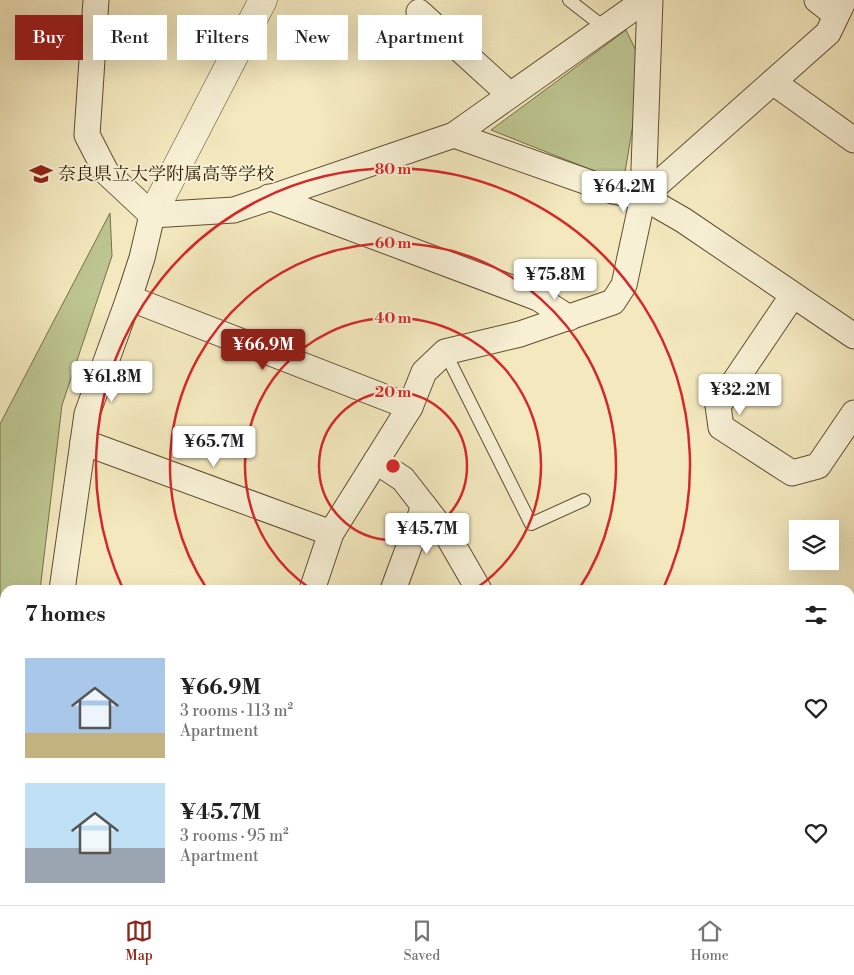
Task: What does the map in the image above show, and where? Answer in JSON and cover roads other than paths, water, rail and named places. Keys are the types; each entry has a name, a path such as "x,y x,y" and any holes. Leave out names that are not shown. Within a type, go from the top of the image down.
{"street":[{"path":"96,0 87,135 106,172 152,215 234,210 454,135 509,94 645,0"},
{"path":"63,585 87,414 129,298 142,258 152,215 264,0"},
{"path":"314,585 331,533 410,407 424,372 445,352 520,334 613,302 624,285 643,197 650,0"},
{"path":"643,197 828,33 844,9 817,0"},
{"path":"419,12 509,94"},
{"path":"773,82 854,140"},
{"path":"454,135 613,191 643,197 683,220 854,336"},
{"path":"269,197 538,298 568,318"},
{"path":"793,295 718,406 721,427 792,473 818,466 854,413"},
{"path":"129,298 410,407"},
{"path":"83,442 331,533"},
{"path":"376,461 404,479 448,538 476,585"},
{"path":"395,585 424,506"}],"lane":[{"path":"569,0 605,28"},
{"path":"445,352 531,524 584,500"}],"place":[{"name":"奈良県立大学附属高等学校","path":"41,174"}]}
